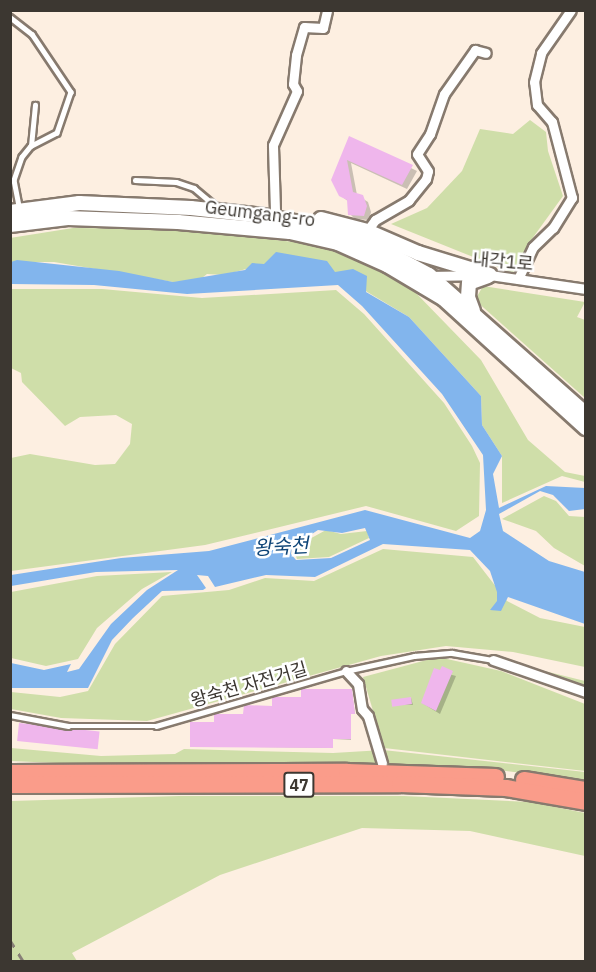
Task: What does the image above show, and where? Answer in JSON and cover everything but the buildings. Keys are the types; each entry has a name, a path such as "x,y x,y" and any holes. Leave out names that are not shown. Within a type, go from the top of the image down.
{"highway":[{"path":"10,772 56,779"},
{"name":"47","path":"56,779 439,773 504,777 585,790"},
{"path":"10,787 56,779"},
{"name":"47","path":"56,779 400,784 506,788 585,802"}],"main road":[{"name":"Geumgang-ro","path":"15,211 79,203 191,208 264,216 325,228 382,250 474,311 585,414"},
{"path":"191,208 214,205 275,210 367,231 418,253 490,275"},
{"name":"Geumgang-ro","path":"10,225 68,218 178,222 290,232 338,243 424,279 585,428"},
{"path":"474,311 468,297 469,283 490,275"}],"street":[{"path":"275,210 273,145 297,92 293,84 296,56 304,27 323,28 327,10"},
{"path":"518,279 533,247 553,228 572,198 552,122 537,105 534,82 541,53 571,10"},
{"path":"367,231 375,220 409,200 426,179 428,171 417,153 430,134 444,94 475,50 486,53"},
{"name":"내각1로","path":"424,279 490,275 585,289"},
{"path":"493,660 585,692"},
{"path":"346,671 358,684 362,709 368,716 382,763"}],"lane":[{"path":"10,17 32,34 70,92 57,133 31,146"},
{"path":"15,211 14,180 31,146 34,105"},
{"path":"135,180 176,182 194,188 214,205"},
{"name":"왕숙천 자전거길","path":"11,717 68,726 156,726 346,671 432,654 493,660"}],"green space":[{"path":"530,120 546,132 548,151 563,196 529,243 513,273 391,224 427,208 462,171 480,129 513,134"},
{"path":"73,228 179,229 338,247 414,291 481,360 528,440 565,472 585,476 585,482 562,476 502,503 502,456 482,425 481,396 409,317 334,272 264,264 224,275 207,274 198,281 173,282 54,262 11,262 10,238"},
{"path":"483,286 585,302 577,317 585,320 585,398 475,300"},
{"path":"11,289 102,289 202,298 336,290 364,314 444,403 472,446 480,463 479,516 456,531 366,506 205,545 11,571 11,458 30,454 95,465 115,464 130,444 132,424 116,415 80,417 65,426 22,382 21,373 11,368"},
{"path":"544,496 556,501 569,516 585,517 585,566 554,548 536,531 502,519"},
{"path":"326,530 341,534 367,531 369,538 329,557 297,559 293,548"},
{"path":"383,549 473,557 507,601 540,618 585,627 585,667 513,652 446,646 381,656 147,721 61,718 11,709 11,692 60,697 88,691 115,644 162,596 229,590 265,578 314,581"},
{"path":"172,572 142,589 97,628 78,659 46,666 11,658 11,592 97,576"},
{"path":"438,657 501,671 585,704 585,771 384,748 363,677"},
{"path":"520,665 585,681 585,687"},
{"path":"11,748 101,756 175,754 184,749 333,753 383,750 585,772 586,781 475,767 103,765 11,761"},
{"path":"179,796 404,796 531,802 585,813 585,856 470,831 362,828 220,875 72,953 77,961 11,961 11,801"}],"water":[{"name":"왕숙천","path":"276,252 327,261 335,272 353,269 367,276 366,292 409,317 481,396 482,425 502,456 493,474 499,508 546,486 585,488 585,509 569,511 553,495 540,491 499,514 503,531 549,561 585,572 585,624 508,597 501,611 490,610 497,601 497,592 490,571 470,550 383,544 315,577 266,575 215,587 208,576 197,575 206,588 162,591 133,618 112,640 88,688 11,688 11,663 44,670 71,664 67,672 79,669 111,624 147,590 178,570 96,572 11,586 11,575 121,558 209,551 365,510 470,538 480,531 486,510 483,455 442,394 362,306 338,285 187,294 94,285 11,284 11,262 17,260 119,271 173,282 245,270 252,263 264,264","holes":["365,528 370,540 331,558 296,560 291,554 292,547 318,530 342,533"]}],"railway":[{"path":"10,940 24,962"}]}
